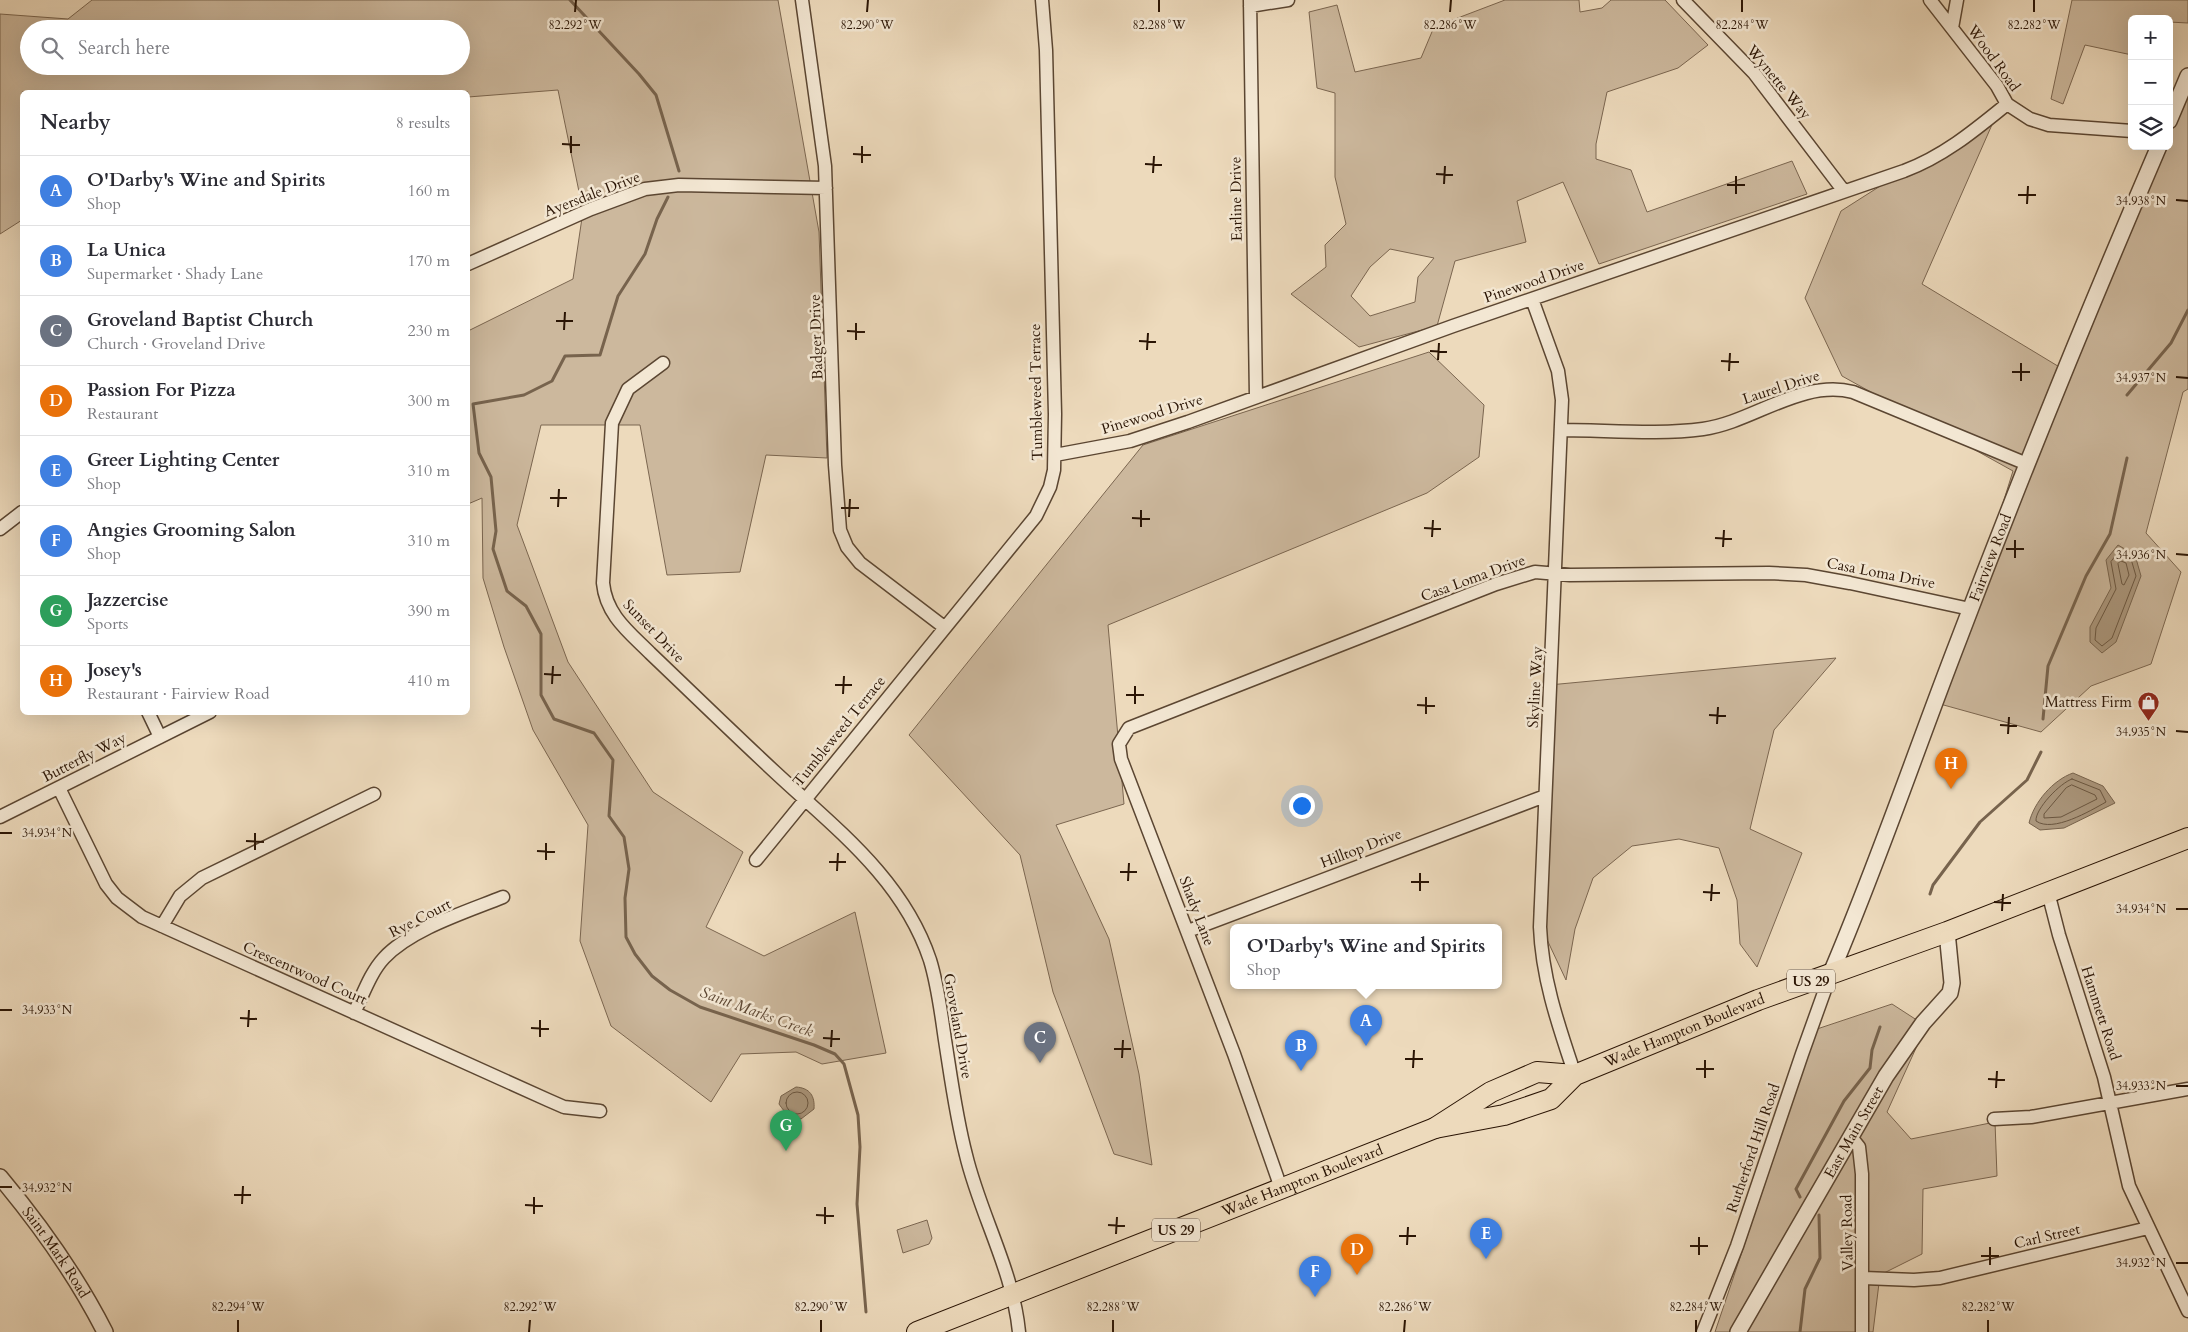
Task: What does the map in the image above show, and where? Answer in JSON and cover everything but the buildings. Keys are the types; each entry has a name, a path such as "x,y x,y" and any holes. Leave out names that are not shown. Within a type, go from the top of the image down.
{"main road":[{"name":"Wade Hampton Boulevard","path":"917,1332 1436,1128 1504,1115 1551,1098 1575,1075 1758,1000 1946,932 2188,838"},
{"name":"Wade Hampton Boulevard","path":"1436,1128 1490,1092 1537,1072 1575,1075"}],"street":[{"name":"Badger Drive","path":"802,0 818,108 826,188 835,466 840,530 847,547 860,563 944,626"},
{"name":"Tumbleweed Terrace","path":"756,860 944,626 1036,516 1050,487 1055,455 1046,50 1042,0"},
{"path":"1250,3 1288,0"},
{"name":"Wynette Way","path":"1682,0 1754,73 1843,190"},
{"name":"Wood Road","path":"1930,0 1997,86 2008,104 2030,119 2049,125 2128,131"},
{"path":"1952,28 1957,0"},
{"name":"Earline Drive","path":"1250,3 1256,398"},
{"path":"2173,112 2188,76"},
{"name":"Pinewood Drive","path":"1055,455 1130,441 1843,190 1904,171 1933,159 1956,144 2008,104"},
{"name":"Fairview Road","path":"1831,973 1867,888 1970,609 2027,464 2157,150"},
{"name":"Ayersdale Drive","path":"470,263 591,209 645,189 679,185 826,188"},
{"name":"Skyline Way","path":"1532,299 1558,371 1562,400 1541,949 1557,1024 1575,1075"},
{"name":"Sunset Drive","path":"663,363 628,389 612,423 603,583 607,603 614,616 625,628 805,799"},
{"name":"Laurel Drive","path":"1561,430 1704,428 1732,421 1813,391 1838,388 1852,392 2027,464"},
{"path":"0,529 20,514"},
{"name":"Casa Loma Drive","path":"1121,759 1119,750 1122,737 1134,725 1496,584 1535,572 1556,574 1769,573 1806,575 1970,609"},
{"path":"149,715 160,737"},
{"name":"Butterfly Way","path":"0,817 204,715"},
{"name":"Shady Lane","path":"1121,759 1234,1054 1281,1188"},
{"name":"Crescentwood Court","path":"59,788 106,884 130,909 162,926 548,1100 569,1108 600,1111"},
{"path":"162,926 180,896 202,878 374,794"},
{"name":"Hilltop Drive","path":"1188,931 1546,796"},
{"name":"Groveland Drive","path":"805,799 879,870 902,902 919,934 938,991 954,1097 967,1160 1012,1295 1019,1332"},
{"name":"Hammett Road","path":"2048,892 2111,1103 2129,1186 2188,1311"},
{"name":"Rye Court","path":"354,1013 375,970 391,951 424,931 503,897"},
{"name":"East Main Street","path":"1738,1332 1899,1054 1950,993 1952,982 1946,932"},
{"name":"Rutherford Hill Road","path":"1703,1332 1737,1246 1831,973"},
{"path":"1994,1119 2031,1117 2188,1089"},
{"name":"Valley Road","path":"1851,1138 1859,1147 1862,1174 1864,1278 1862,1332"},
{"name":"Saint Mark Road","path":"0,1177 53,1242 105,1332"},
{"name":"Carl Street","path":"1864,1278 1914,1280 1940,1278 2148,1228"}],"shaded area":[{"path":"92,0 778,0 819,232 827,458 766,455 740,572 667,575 640,425 541,425 517,525 568,662 653,792 743,852 706,927 764,956 855,912 886,1053 822,1064 796,1052 741,1054 711,1102 611,1026 580,941 588,825 533,730 504,647 483,578 482,498 470,503 470,330 573,279 583,211 558,90 470,97 470,90 20,90 20,221 0,234 0,14 68,19"},
{"path":"1505,0 1579,0 1580,12 1602,8 1611,0 1665,0 1708,45 1678,68 1607,92 1596,144 1596,159 1631,170 1647,212 1792,161 1807,194 1599,264 1563,182 1517,201 1526,242 1455,261 1437,326 1359,347 1291,294 1326,267 1325,245 1346,224 1335,177 1335,93 1317,88 1309,12 1337,5 1355,72 1421,58 1434,27","holes":["1390,249 1434,258 1418,277 1415,302 1370,316 1351,296 1370,267"]},
{"path":"2072,0 2188,0 2188,23 2173,22 2173,15 2128,15 2128,54 2085,45 2063,104 2051,99"},
{"path":"2188,96 2188,389 2183,392 2146,533 2181,572 2151,664 2091,686 2041,732 1940,704 2013,471 1842,376 1805,298 1841,211 1998,111 1922,284 2066,371 2160,150 2173,150 2173,120 2183,100"},
{"path":"1429,352 1484,405 1479,457 1427,493 1108,625 1124,804 1056,825 1109,939 1139,1074 1152,1165 1114,1154 1053,992 1020,855 909,735 1143,445"},
{"path":"1836,658 1774,730 1750,829 1802,853 1757,967 1740,944 1737,900 1719,848 1679,839 1632,846 1593,878 1575,929 1566,980 1534,912 1549,685"},
{"path":"1892,1004 1926,1026 1887,1112 1911,1139 1995,1122 1997,1176 1923,1189 1922,1254 1880,1275 1873,1332 1715,1332 1817,1029"},
{"path":"927,1220 932,1238 929,1244 903,1253 897,1230"}],"water":[{"path":"2118,545 2135,555 2141,576 2116,642 2102,653 2090,642 2090,627 2111,588 2106,560"},
{"path":"2073,773 2103,786 2115,803 2064,828 2040,830 2029,823 2035,807 2045,793 2058,781"},
{"path":"796,1087 811,1093 814,1100 814,1109 801,1119 788,1114 779,1104 781,1096"}],"waterway":[{"name":"Saint Marks Creek","path":"570,0 656,95 679,171"},
{"name":"Saint Marks Creek","path":"668,197 657,219 645,254 618,296 600,355 565,356 552,381 524,395 473,404 479,453 491,477 496,531 493,549 507,591 526,606 541,634 541,695 554,719 594,733 613,760 609,816 624,837 629,869 625,898 626,937 635,954 652,976 670,990 700,1007 814,1045 835,1054 844,1064 858,1115 860,1147 857,1204 866,1312"},
{"path":"2127,395 2171,343 2188,310"},
{"path":"2043,719 2048,666 2086,576 2110,534 2127,458"},
{"path":"1930,894 1933,885 1980,822 2027,780 2041,752"},
{"path":"1800,1197 1796,1189 1844,1101 1870,1068 1872,1050 1880,1027"},
{"path":"1800,1332 1805,1289 1820,1258 1819,1215"}],"place":[{"name":"Mattress Firm","path":"2148,721"},
{"name":"Josey's","path":"1951,789"},
{"name":"O'Darby's Wine and Spirits","path":"1366,1046"},
{"name":"Groveland Baptist Church","path":"1040,1063"},
{"name":"La Unica","path":"1301,1071"},
{"name":"Jazzercise","path":"786,1151"},
{"name":"Greer Lighting Center","path":"1486,1259"},
{"name":"Passion For Pizza","path":"1357,1275"},
{"name":"Angies Grooming Salon","path":"1315,1297"}]}
